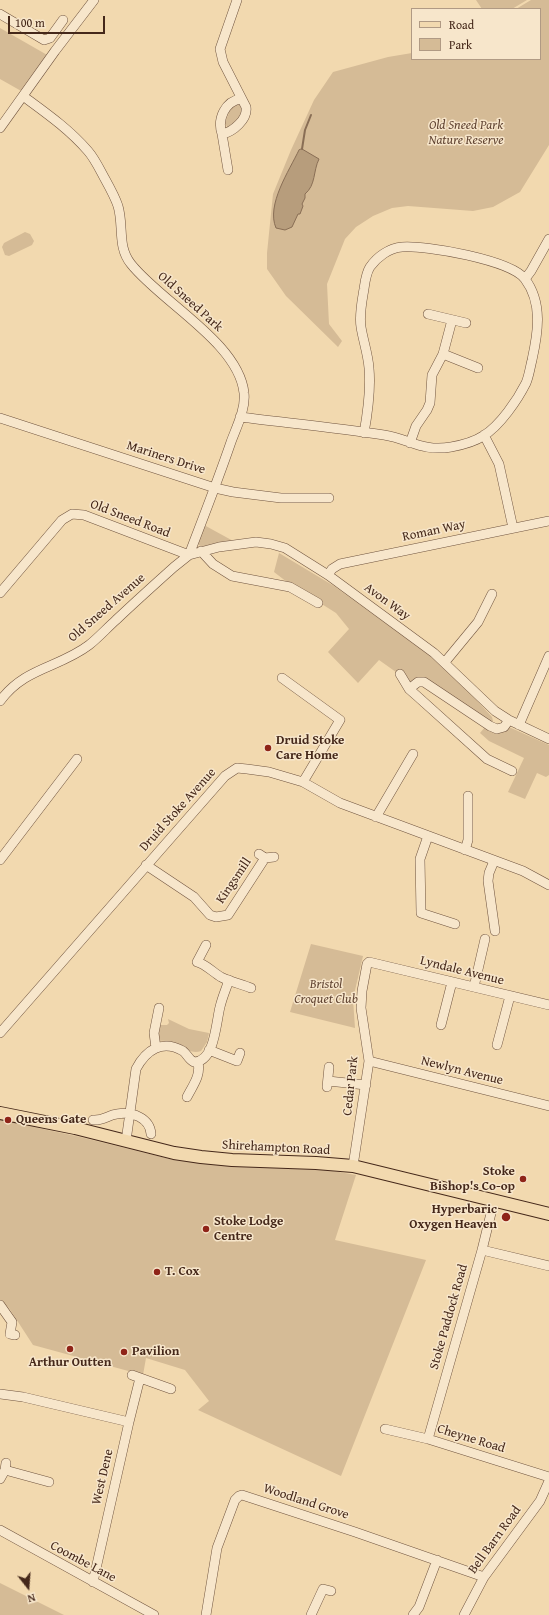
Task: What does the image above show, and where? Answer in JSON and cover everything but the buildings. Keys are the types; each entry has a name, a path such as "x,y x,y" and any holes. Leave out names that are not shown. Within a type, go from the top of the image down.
{"main road":[{"name":"Shirehampton Road","path":"0,1112 200,1158 353,1166 549,1214"}],"street":[{"path":"0,128 94,0"},
{"path":"222,134 228,133 232,130 245,116 246,112 246,107 223,62 220,49 238,0"},
{"path":"0,14 44,40 50,38 63,20"},
{"path":"56,30 66,37"},
{"name":"Old Sneed Park","path":"24,96 59,123 89,151 112,192 118,207 121,224 122,247 130,263 143,278 218,345 237,371 245,400 215,488 189,555"},
{"path":"228,170 220,127 223,113 227,105 232,101 241,99"},
{"path":"525,279 549,239"},
{"path":"240,417 391,436 410,443 431,448 449,448 473,441 484,435 507,412 527,381 538,326 538,310 533,294 525,279 518,272 458,253 401,247 390,250 378,258 369,268 362,300 360,324 369,367 369,405 364,432"},
{"path":"428,314 466,323"},
{"path":"410,443 416,426 430,403 432,375 443,354 452,320"},
{"path":"443,354 478,368"},
{"name":"Mariners Drive","path":"0,418 215,488 281,498 329,498"},
{"path":"484,435 499,464 513,528"},
{"name":"Old Sneed Road","path":"0,593 62,520 72,514 84,515 189,555"},
{"name":"Roman Way","path":"328,575 332,569 340,564 549,521"},
{"name":"Avon Way","path":"189,555 201,551 256,542 271,544 296,554 328,575 445,662 486,703 509,720 549,739"},
{"path":"201,551 213,564 232,576 290,587 318,603"},
{"name":"Old Sneed Avenue","path":"0,701 19,681 34,672 69,657 88,645 174,566 189,555"},
{"path":"445,662 478,622 492,594"},
{"path":"519,725 549,656"},
{"path":"400,674 409,689 487,759 512,771"},
{"path":"282,678 340,720 303,782"},
{"path":"409,689 418,682 424,682 490,726 497,729 504,727 509,720"},
{"path":"376,817 413,753"},
{"path":"0,860 77,760"},
{"path":"71,767 78,773"},
{"name":"Druid Stoke Avenue","path":"0,1033 224,776 237,768 269,772 303,782 340,803 523,871 549,885"},
{"path":"465,850 468,840 471,802"},
{"path":"428,836 420,859 417,903 421,913 455,924"},
{"name":"Kingsmill","path":"146,865 194,897 210,915 222,917 228,915 266,857"},
{"path":"491,926 488,881 489,873 494,861"},
{"path":"474,987 482,943"},
{"path":"206,945 197,962 229,980 251,988"},
{"name":"Lyndale Avenue","path":"369,962 549,1005"},
{"name":"Cedar Park","path":"353,1166 369,1061 361,1008 362,991 369,962"},
{"path":"126,1141 136,1069 141,1059 148,1052 156,1048 169,1046 182,1051 192,1062 198,1062 203,1059 214,1038 220,1005 229,980"},
{"path":"445,1019 452,982"},
{"path":"501,1040 510,996"},
{"path":"156,1048 154,1033 161,1021 159,1008"},
{"path":"209,1050 237,1060 240,1053"},
{"name":"Newlyn Avenue","path":"369,1061 549,1106"},
{"path":"187,1098 199,1075 200,1071 198,1062"},
{"path":"330,1067 328,1084 366,1085"},
{"path":"93,1120 100,1121 120,1113 137,1116 144,1119 149,1124 151,1134"},
{"name":"Stoke Paddock Road","path":"428,1439 482,1250 494,1201"},
{"path":"482,1250 549,1266"},
{"path":"0,1305 12,1322 10,1334 14,1335"},
{"name":"West Dene","path":"93,1582 129,1422 136,1377 171,1389"},
{"path":"0,1394 24,1397 129,1422"},
{"name":"Cheyne Road","path":"385,1429 428,1439 549,1477"},
{"path":"0,1479 5,1467 42,1483"},
{"name":"Bell Barn Road","path":"464,1615 484,1577 540,1501 549,1482"},
{"name":"Woodland Grove","path":"206,1615 217,1548 235,1500 238,1496 310,1517 484,1577"},
{"path":"540,1501 549,1505"},
{"name":"Coombe Lane","path":"0,1530 154,1615"},
{"path":"413,1615 419,1607 437,1560"},
{"path":"312,1615 323,1589 331,1591"}],"green space":[{"path":"476,0 527,0 514,8 481,8"},
{"name":"Old Sneed Park Nature Reserve","path":"531,0 549,0 549,145 520,192 493,207 473,211 408,206 392,208 373,216 356,227 345,239 327,284 329,324 342,341 338,347 286,296 267,269 267,253 273,194 314,100 333,72 388,57 411,53 411,60 541,60 541,8 518,8"},
{"path":"0,28 49,56 23,92 0,79"},
{"path":"235,105 241,105 244,113 228,129 225,123 230,110"},
{"path":"25,232 30,234 34,241 32,245 9,256 5,255 2,247 4,243"},
{"path":"204,525 235,542 204,548 197,542"},
{"path":"279,553 334,586 438,661 458,680 492,717 493,721 489,723 422,678 410,682 379,660 358,683 328,652 349,629 336,613 274,572"},
{"path":"485,727 509,727 549,745 549,775 546,777 537,773 525,799 508,792 524,758 489,741 480,733"},
{"name":"Bristol Croquet Club","path":"311,944 363,956 353,999 355,1028 290,1012"},
{"path":"168,1019 189,1029 209,1033 207,1042 201,1051 191,1051 172,1042 159,1041 159,1025 167,1025 169,1023"},
{"path":"0,1120 76,1136 174,1160 327,1170 356,1175 335,1240 426,1260 341,1476 198,1410 209,1401 185,1370 146,1358 143,1375 33,1345 9,1308 0,1300"},
{"path":"0,1583 64,1615 0,1615"}],"shaded area":[{"path":"302,149 319,159 313,182 305,194 300,214 298,214 292,227 285,230 276,228 274,209 276,199 299,150"}],"waterway":[{"path":"302,149 305,130 311,115"}],"place":[{"name":"Druid Stoke Care Home","path":"268,748"},
{"name":"Queens Gate","path":"8,1120"},
{"name":"Stoke Bishop's Co-op","path":"523,1179"},
{"name":"Hyperbaric Oxygen Heaven","path":"506,1217"},
{"name":"Stoke Lodge Centre","path":"206,1229"},
{"name":"T. Cox","path":"157,1272"},
{"name":"Arthur Outten","path":"70,1349"},
{"name":"Pavilion","path":"124,1352"}]}
